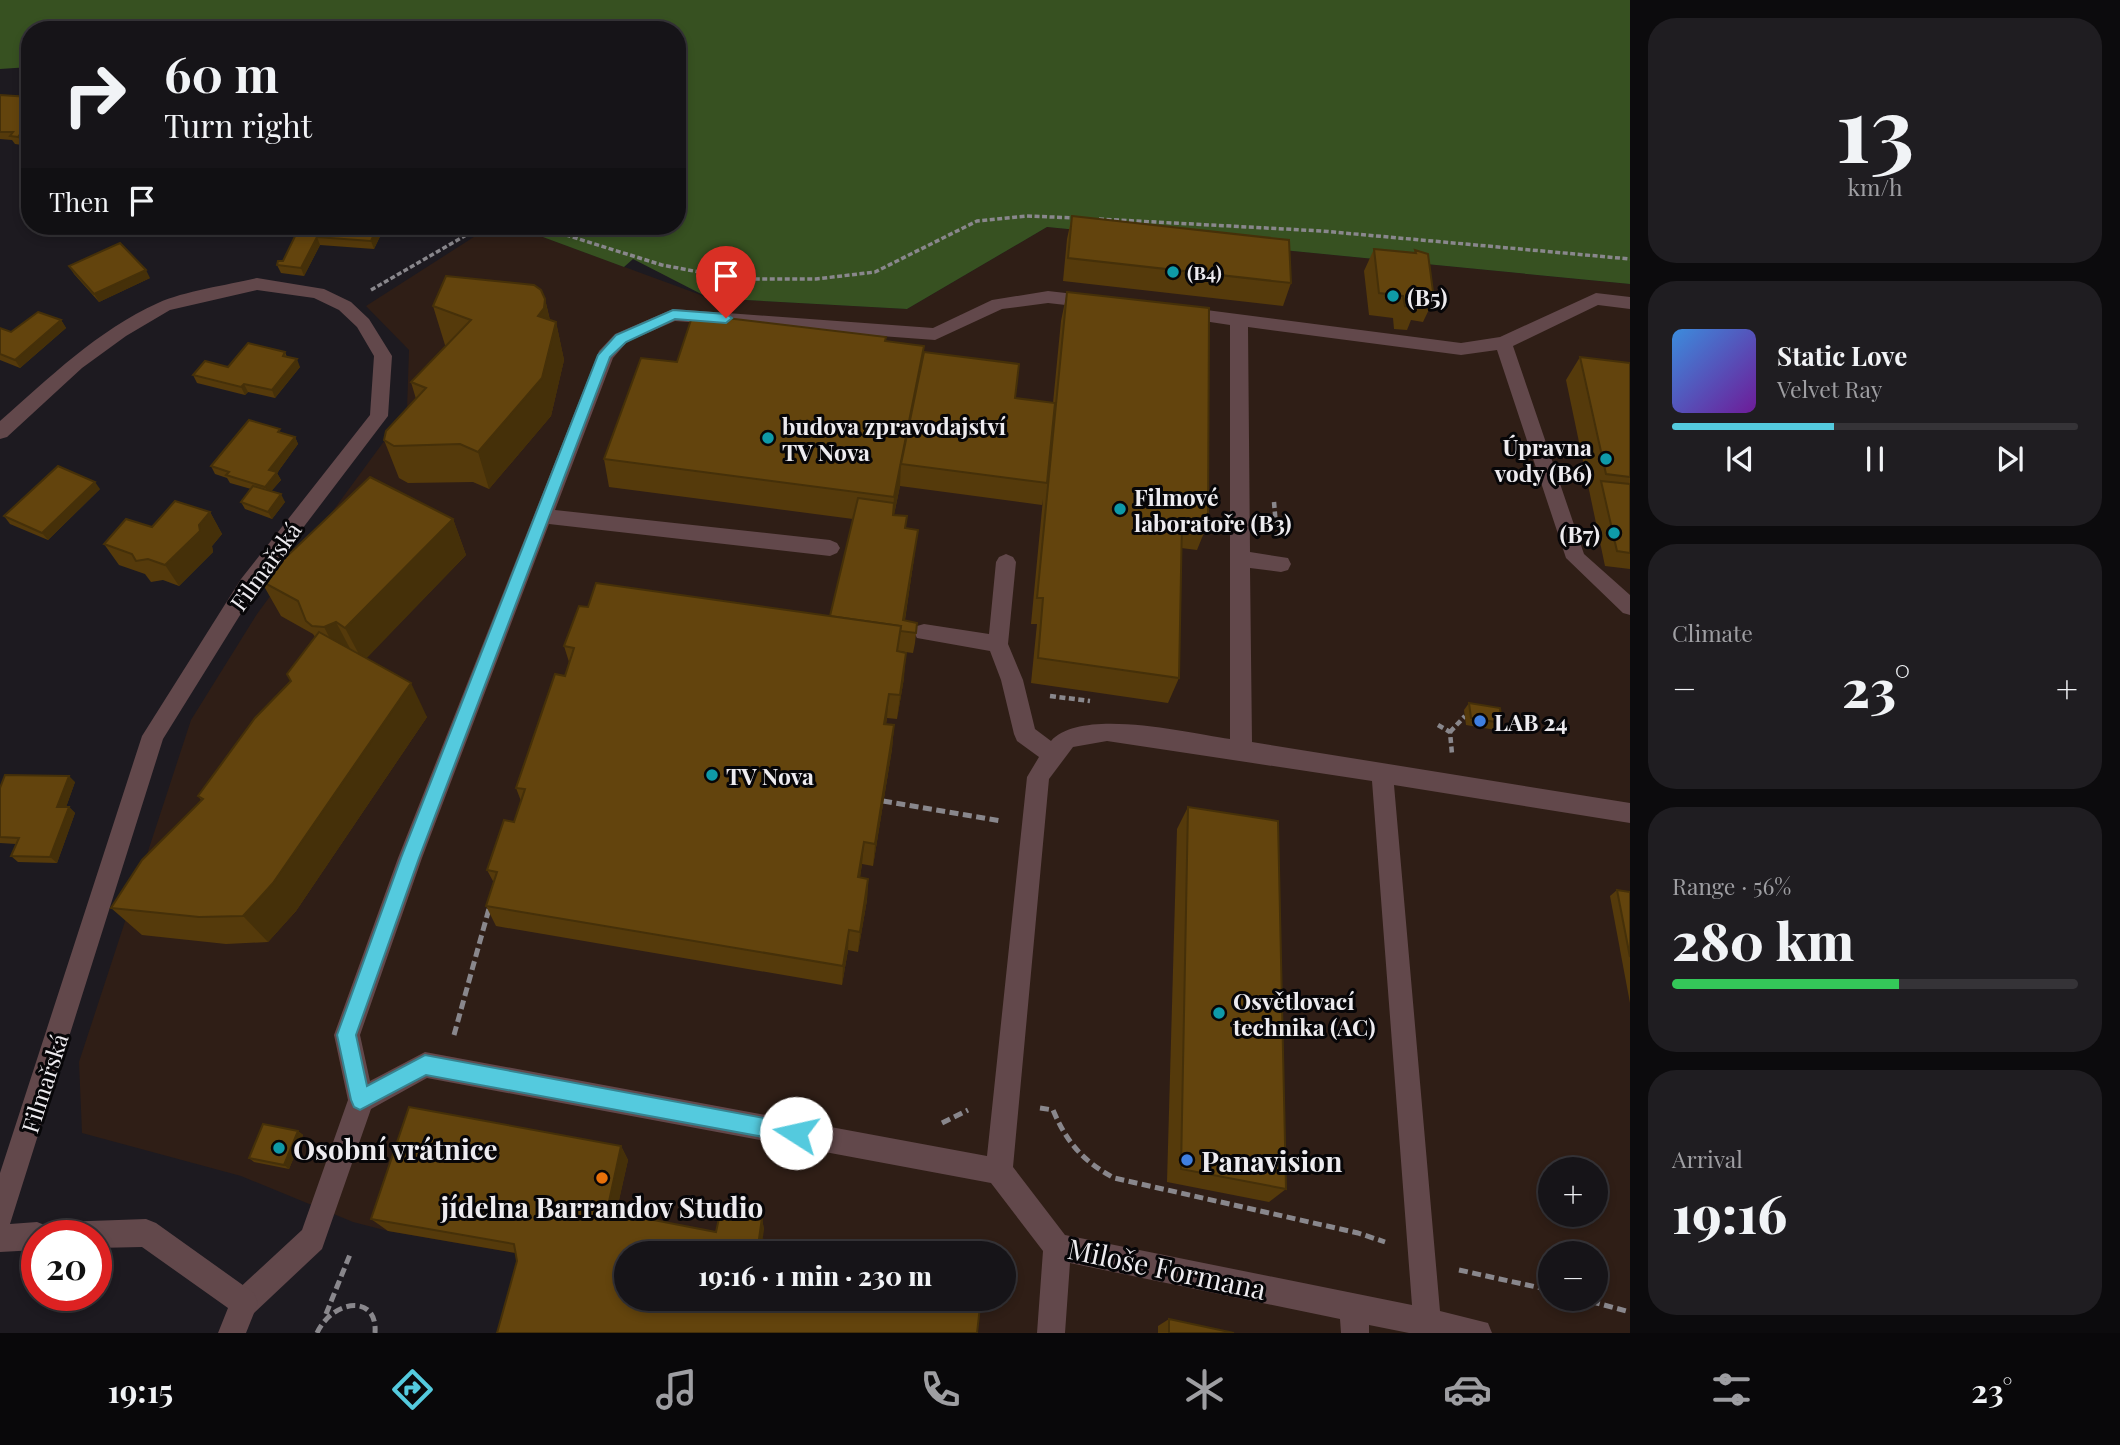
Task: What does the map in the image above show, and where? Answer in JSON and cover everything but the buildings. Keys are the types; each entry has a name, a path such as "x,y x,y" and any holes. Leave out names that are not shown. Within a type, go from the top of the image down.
{"street":[{"name":"Filmařská","path":"0,432 76,364 154,312 165,306 257,284 318,293 345,306 363,323 383,356 379,416 248,585 153,736 46,1079 0,1215"},
{"path":"232,1333 244,1303 312,1239 360,1100 347,1035 410,858 605,355 621,338 673,315 935,334 998,304 1048,297 1113,305"},
{"path":"1165,311 1461,349 1503,343 1596,299 1630,303"},
{"path":"1239,320 1241,750"},
{"path":"1503,343 1576,558 1630,607"},
{"path":"543,516 830,548"},
{"path":"1240,559 1281,564"},
{"path":"1006,562 998,644 1026,734 1053,755"},
{"path":"924,632 998,644"},
{"path":"360,1100 425,1065 999,1171 1038,777 1068,739 1107,732 1241,750 1630,813"},
{"path":"1382,773 1427,1322"},
{"name":"Miloše Formana","path":"999,1171 1057,1247 1355,1320 1427,1322 1478,1333"},
{"path":"112,1234 146,1233 244,1303"},
{"path":"0,1238 21,1237"},
{"path":"1051,1333 1057,1247"}],"path":[{"path":"566,235 662,265 736,279 816,279 875,272 978,221 1027,216 1080,219"},
{"path":"1094,219 1322,231 1630,260"},
{"path":"370,291 466,235"},
{"path":"1274,491 1276,526"},
{"path":"1014,691 1096,702"},
{"path":"1450,732 1465,716"},
{"path":"883,801 1012,823"},
{"path":"454,1035 494,894"},
{"path":"445,1034 467,1038"},
{"path":"931,1121 945,1124 966,1113 978,1097 1053,1110 1063,1137 1085,1162 1114,1178 1358,1233 1463,1272 1538,1286"},
{"path":"317,1333 351,1252"},
{"path":"326,1315 336,1307 344,1305 368,1310 376,1320 374,1333"},
{"path":"1608,1306 1630,1312"}],"shaded area":[{"path":"1047,227 1630,284 1630,1333 511,1333 525,1255 388,1231 353,1222 241,1176 82,1133 79,1062 191,720 257,614 407,410 409,350 366,306 477,235 538,235 709,298 907,309"}],"green space":[{"path":"0,0 1630,0 1630,284 1047,227 907,309 709,298 633,259 624,267 537,235 686,235 686,21 21,21 21,68 0,69"}],"place":[{"name":"(B4)","path":"1173,272"},
{"name":"(B5)","path":"1393,296"},
{"name":"budova zpravodajství TV Nova","path":"768,438"},
{"name":"Úpravna vody (B6)","path":"1606,459"},
{"name":"Filmové laboratoře (B3)","path":"1120,509"},
{"name":"(B7)","path":"1614,533"},
{"name":"LAB 24","path":"1480,721"},
{"name":"TV Nova","path":"712,775"},
{"name":"Osvětlovací technika (AC)","path":"1219,1013"},
{"name":"Osobní vrátnice","path":"279,1148"},
{"name":"Panavision","path":"1187,1160"},
{"name":"jídelna Barrandov Studio","path":"602,1178"}],"route":[{"path":"726,318 673,315 621,338 605,355 410,858 347,1035 360,1100 425,1065 796,1133"}]}
